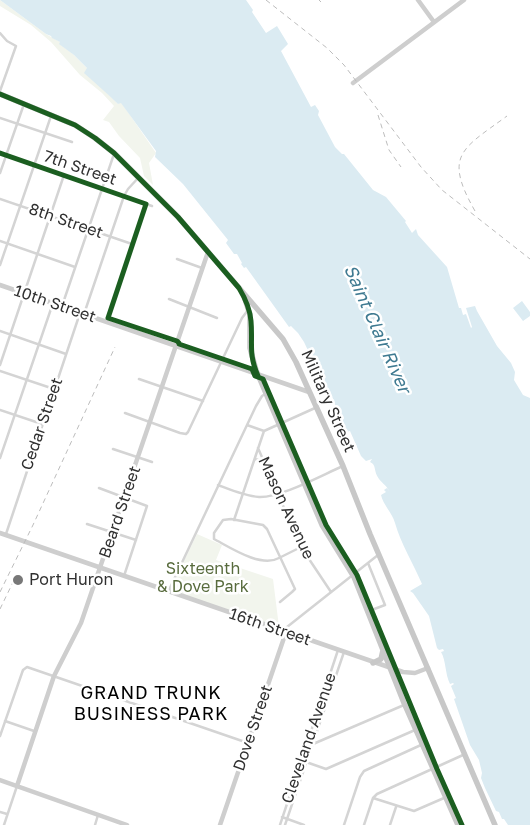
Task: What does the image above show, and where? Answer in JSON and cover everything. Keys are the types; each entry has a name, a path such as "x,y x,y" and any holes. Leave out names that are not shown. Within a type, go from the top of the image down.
{"main road":[{"name":"Military Street","path":"0,93 81,128 114,154 174,212 289,348 342,466 495,825"},
{"path":"239,288 249,309 251,354 266,394 327,534 353,575 422,745 458,825"},
{"path":"249,309 252,306 257,308"},
{"path":"373,663 380,659 384,650"}],"street":[{"path":"418,0 434,22"},
{"path":"353,83 462,1"},
{"path":"0,33 7,41 16,46 0,93"},
{"path":"0,173 24,104"},
{"path":"0,265 52,115"},
{"path":"0,118 72,142"},
{"name":"7th Street","path":"0,154 152,206"},
{"path":"62,306 114,154"},
{"path":"0,365 64,175"},
{"name":"Cedar Street","path":"3,534 124,196 138,177"},
{"name":"8th Street","path":"0,198 132,244"},
{"path":"106,322 146,204"},
{"path":"0,241 75,267"},
{"name":"Beard Street","path":"4,825 54,676 61,660 78,632 208,252"},
{"path":"177,259 202,268"},
{"name":"10th Street","path":"0,285 309,392"},
{"path":"169,299 217,318"},
{"path":"0,456 53,303"},
{"path":"125,413 186,434 244,315 249,309"},
{"path":"0,331 66,354"},
{"path":"0,371 54,389"},
{"path":"139,378 203,401"},
{"path":"168,591 259,400 266,394"},
{"path":"247,426 264,431 316,407"},
{"path":"0,410 42,424"},
{"path":"234,520 264,431"},
{"name":"Mason Avenue","path":"258,448 301,547 331,592"},
{"path":"113,449 152,462"},
{"path":"255,459 265,462"},
{"path":"218,485 258,497 278,493 342,466"},
{"path":"99,488 146,504 147,507 124,576"},
{"path":"280,602 294,588 279,558 266,530 263,525 225,519 220,522 214,533 213,538 260,561 270,562 279,558 301,547"},
{"path":"87,524 136,540"},
{"name":"16th Street","path":"3,534 373,663 409,674 428,668"},
{"path":"286,632 287,627 379,554"},
{"path":"368,563 385,605 368,612"},
{"name":"Dove Street","path":"220,825 286,632"},
{"name":"Cleveland Avenue","path":"285,825 313,744 341,651"},
{"name":"Cleveland Avenue","path":"280,825 341,651"},
{"path":"0,736 25,668 29,668 248,743"},
{"path":"313,744 405,704"},
{"path":"5,721 35,732"},
{"path":"302,759 326,768 416,730"},
{"path":"344,825 362,774 375,765 422,745"},
{"path":"364,825 373,798 378,793 464,754"},
{"path":"0,780 127,825"},
{"path":"373,798 396,807 414,811 445,797"},
{"path":"390,825 396,807"},
{"path":"0,812 7,814"},
{"path":"95,825 98,815"},
{"path":"282,817 304,825"}],"green space":[{"path":"0,0 60,42 87,68 90,78 96,81 118,104 121,102 156,153 149,163 153,185 144,176 140,158 119,136 109,122 103,120 114,106 102,93 80,75 51,42 31,25 0,6"},
{"name":"Sixteenth & Dove Park","path":"197,534 222,545 216,560 273,579 279,627 170,590"}],"water":[{"name":"Saint Clair River","path":"0,0 246,0 266,33 277,26 288,44 281,51 311,107 315,105 319,111 318,115 335,147 344,154 373,190 386,197 406,221 412,233 416,229 418,235 447,267 459,308 461,308 463,315 466,314 471,328 466,308 475,306 497,346 511,363 515,372 514,380 523,395 530,398 530,825 508,825 502,819 499,812 496,811 485,788 481,778 482,773 479,760 470,745 454,699 456,698 451,686 454,684 450,684 448,680 441,652 444,651 437,648 429,616 410,591 422,584 400,538 394,519 382,499 381,495 386,492 384,490 387,488 377,476 374,465 370,462 372,459 366,461 361,456 350,431 346,432 344,430 332,396 327,391 304,342 291,326 289,327 246,267 244,268 241,264 237,254 234,254 226,243 228,240 183,184 155,157 156,151 121,103 118,104 84,73 87,68 59,44 60,42"},
{"path":"522,301 530,312 530,316 523,321 513,308"}],"railway":[{"path":"266,0 327,48 344,65 421,167 442,190 530,259"},
{"path":"378,115 389,150 401,167"},
{"path":"475,211 460,177 459,165 462,155 479,137 507,116"},
{"path":"0,592 115,347"},
{"path":"0,609 16,576"}],"cycle path":[{"path":"0,94 75,125 95,138 114,153 178,217 239,288 250,317 252,355 258,376"},
{"path":"0,153 146,204 108,318 252,369 255,376 263,379 326,525 357,575 462,825"}],"place":[{"name":"Port Huron","path":"18,580"}],"district":[{"name":"GRAND TRUNK BUSINESS PARK","path":"151,703"}]}
